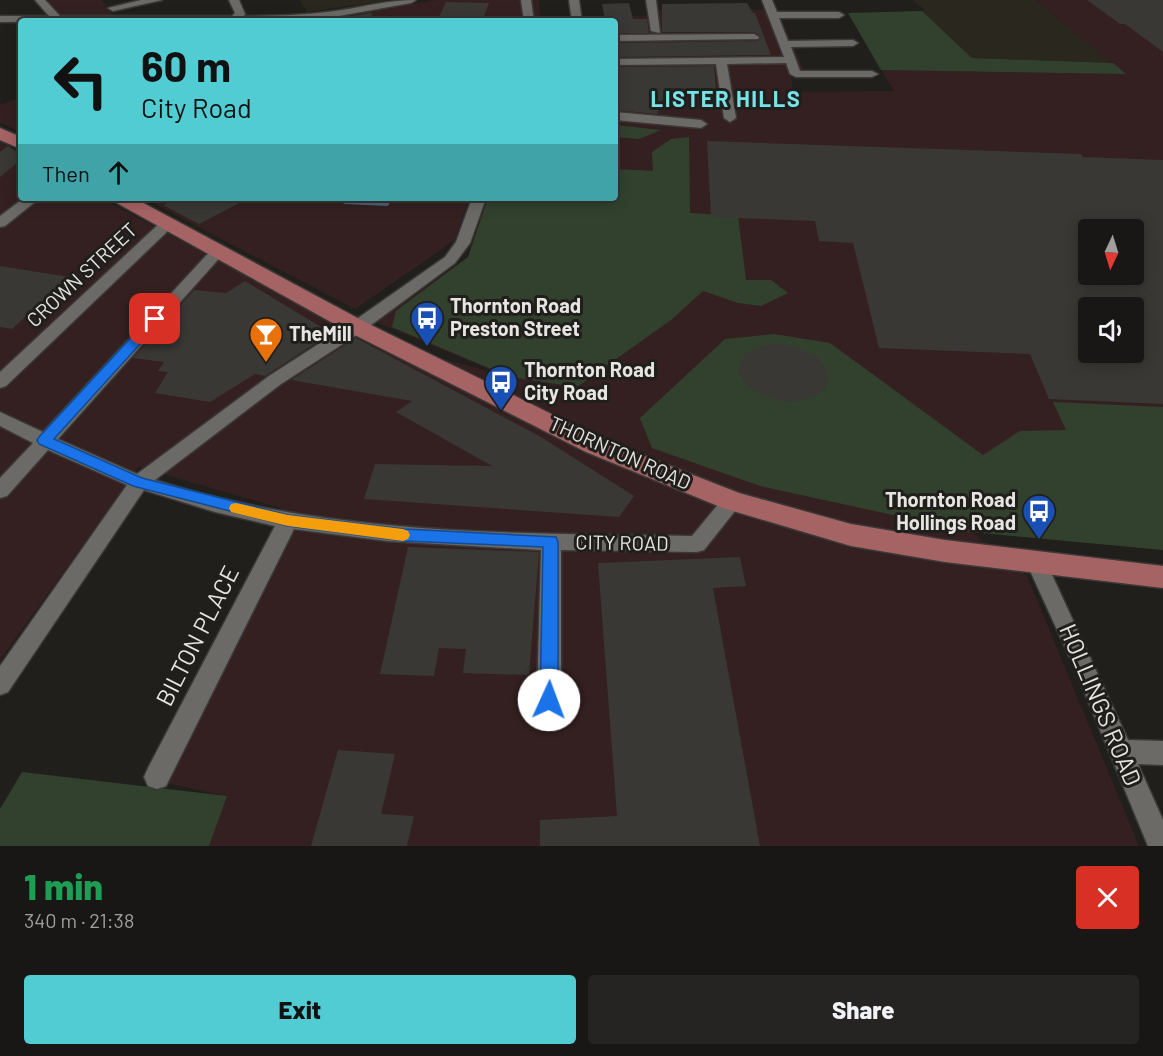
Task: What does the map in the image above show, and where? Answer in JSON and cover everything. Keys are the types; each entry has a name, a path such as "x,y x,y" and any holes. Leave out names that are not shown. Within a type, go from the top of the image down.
{"main road":[{"path":"0,133 18,142"},
{"name":"THORNTON ROAD","path":"127,201 357,327 595,446 732,501 851,535 1037,564 1163,577"}],"street":[{"path":"40,0 56,18"},
{"path":"117,18 110,4 157,0"},
{"path":"234,0 240,14 235,18"},
{"path":"285,18 339,13 411,0"},
{"path":"526,0 529,18"},
{"path":"574,0 577,18"},
{"path":"651,0 657,34"},
{"path":"767,0 796,74 872,74"},
{"path":"774,15 839,15"},
{"path":"0,19 18,19"},
{"path":"618,38 657,34 754,37"},
{"path":"786,44 853,43"},
{"path":"618,62 792,60"},
{"path":"721,62 730,118"},
{"path":"618,116 700,124"},
{"path":"0,223 29,201"},
{"path":"2,678 139,482 275,380 357,327 450,260 463,243 478,201"},
{"name":"CROWN STREET","path":"0,382 167,224"},
{"path":"0,491 219,250"},
{"name":"CITY ROAD","path":"0,418 139,482 288,521 404,535 551,542 697,543 732,501"},
{"name":"BILTON PLACE","path":"158,777 288,521"},
{"path":"549,700 551,542"},
{"name":"HOLLINGS ROAD","path":"1037,564 1085,668 1161,846"},
{"path":"1119,751 1163,753"}],"shaded area":[{"path":"44,0 102,0 113,16 60,17"},
{"path":"300,0 390,0 307,12"},
{"path":"437,0 539,0 540,18 325,18"},
{"path":"912,0 1036,0 1113,63 972,58 922,11 925,10"},
{"path":"1036,0 1163,0 1163,550 972,532 1027,576 1139,846 209,846 226,796 148,779 284,509 139,467 0,660 0,141 18,151 18,201 107,201 362,337 503,375 376,322 468,257 487,201 618,201 618,18 582,17 655,16 658,10 777,10 803,68 791,76 793,92 894,91 881,70 1125,74"},
{"path":"18,98 18,131 0,122 0,105"},
{"path":"149,201 468,201 455,240 355,309"}],"green space":[{"path":"922,11 972,58 1113,63 1126,74 881,70 848,13"},
{"path":"618,125 661,130 639,139 618,137"},
{"path":"689,137 690,213 738,216 746,280 771,280 788,293 761,306 738,303 703,291 671,320 577,387 510,377 392,327 396,311 468,257 487,201 618,201 618,169 653,171 652,152 671,139"},
{"path":"774,334 830,343 983,455 1020,431 1066,430 1053,402 1163,407 1163,550 971,532 760,486 652,448 640,418 725,339"},
{"path":"22,772 227,796 209,846 0,846 0,809"}],"building":[{"path":"1087,0 1163,0 1163,52 1125,24 1120,24"},
{"path":"446,2 489,3 483,18 438,18"},
{"path":"629,3 633,19 647,19 649,33 618,33 618,18 604,18 602,4"},
{"path":"747,3 755,13 771,55 618,57 618,43 758,41 761,36 754,32 662,32 662,4"},
{"path":"371,13 374,18 340,18"},
{"path":"714,66 716,90 667,88 657,114 618,110 618,67"},
{"path":"707,141 1081,154 1083,157 1163,160 1163,404 1049,399 1030,354 879,348 853,243 819,241 815,221 711,217"},
{"path":"8,146 18,153 18,162 0,177 0,152"},
{"path":"172,201 243,201 199,224 163,205"},
{"path":"0,266 69,277 12,329 0,327"},
{"path":"245,281 331,333 265,376 255,374 210,402 155,393 168,372 158,371 164,362 133,358 194,290 226,293"},
{"path":"356,338 541,437 634,496 619,517 364,499 375,464 492,466 396,412 412,401 291,380"},
{"path":"769,344 795,346 817,357 826,369 828,379 825,388 816,396 793,402 777,400 753,390 743,381 739,371 740,361 748,352"},
{"path":"408,547 539,552 529,675 463,673 466,649 439,648 434,676 380,674"},
{"path":"740,557 746,586 713,588 760,846 540,846 540,820 617,816 598,563"},
{"path":"338,750 395,754 381,814 414,816 407,846 311,846"}],"waterway":[{"path":"345,202 387,204"}],"slow traffic":[{"path":"236,508 288,521 403,535"}],"place":[{"name":"Thornton Road Preston Street","path":"427,347"},
{"name":"TheMill","path":"266,363"},
{"name":"Thornton Road City Road","path":"501,411"},
{"name":"Thornton Road Hollings Road","path":"1039,540"}],"district":[{"name":"LISTER HILLS","path":"726,99"}],"route":[{"path":"155,319 44,440 139,482 288,521 404,535 551,542 552,614 549,700"}]}
